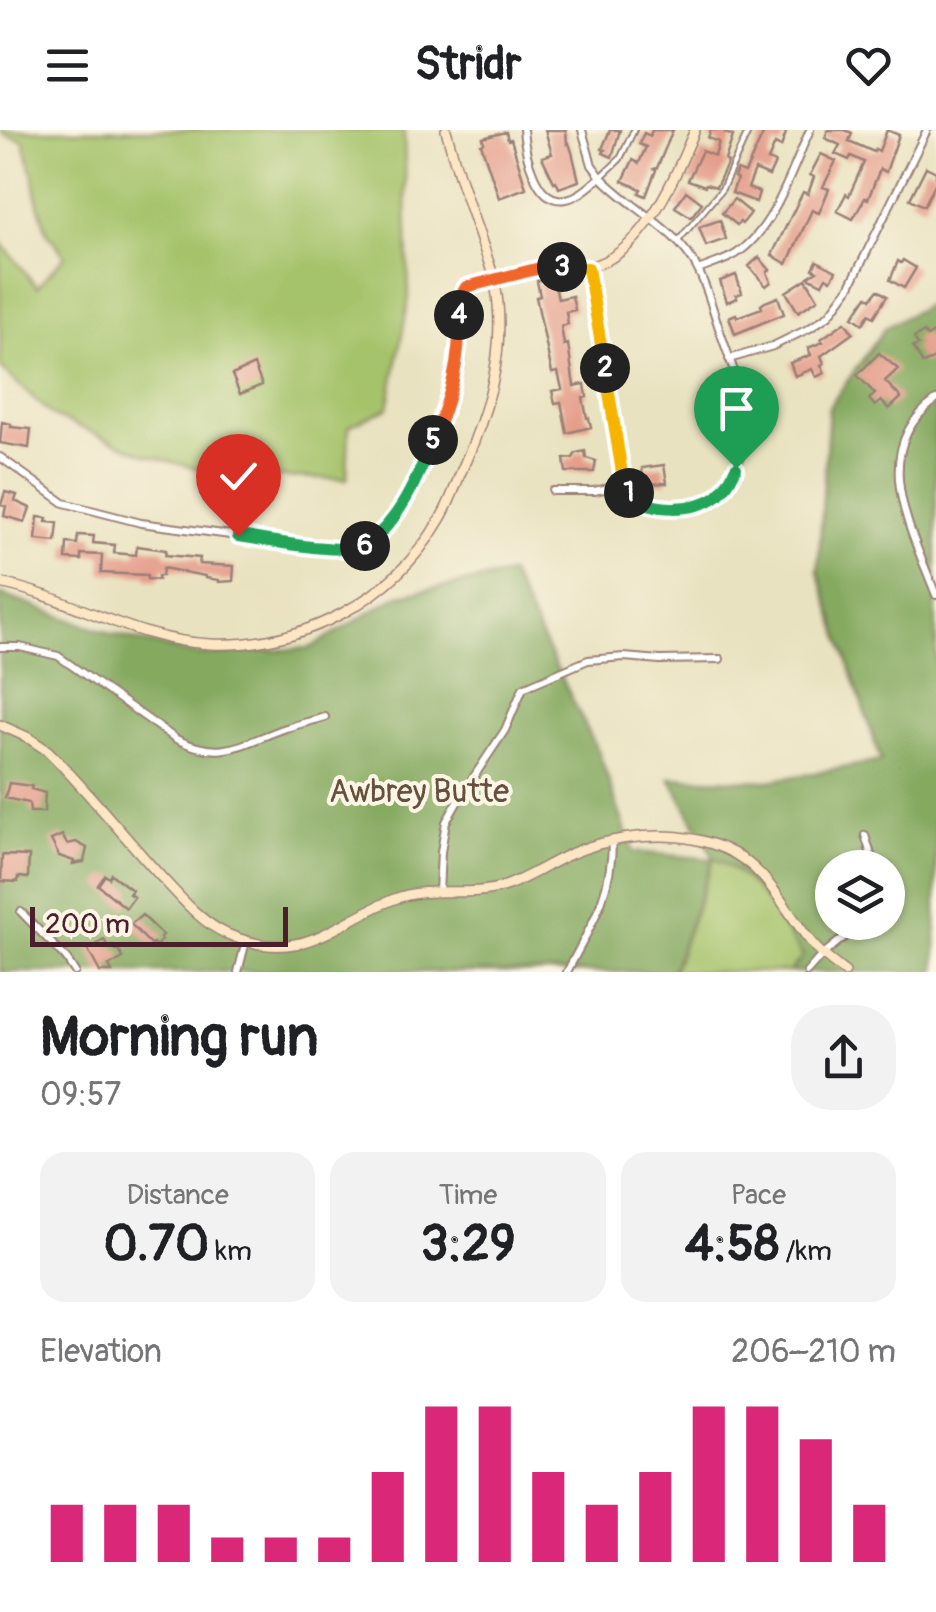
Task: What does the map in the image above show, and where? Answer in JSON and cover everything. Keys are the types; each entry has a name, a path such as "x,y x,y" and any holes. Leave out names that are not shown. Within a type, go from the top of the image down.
{"street":[{"path":"0,583 176,640 244,644 312,628 343,613 390,580 408,562 440,520 478,433 489,401 498,339 494,278 446,130"},
{"path":"523,130 534,173 548,196 564,200 601,177"},
{"path":"582,130 592,165 601,177 678,241 698,270 729,358 746,421 743,450 727,485 710,500 650,507 632,497 624,485 588,268"},
{"path":"0,457 64,503 141,523 335,549 365,546 388,526 410,492 445,412 457,368 460,297 466,287 544,267 588,268 616,255 651,219 695,130"},
{"path":"698,270 736,254 769,220 810,130"},
{"path":"729,358 773,346 828,315 849,288 927,130 936,138"},
{"path":"936,400 917,417 908,432 898,463 898,485 901,503 936,595"},
{"path":"554,491 594,491 624,485"},
{"path":"0,648 20,647 58,656 193,747 225,750 244,746 326,717"},
{"path":"439,892 446,822 506,730 524,688 588,660 720,659"},
{"path":"0,725 48,751 199,916 246,941 272,946 314,940 387,902 420,893 501,887 565,856 612,841 688,837 723,847 764,876 811,942 845,972"},
{"path":"865,834 870,850"},
{"path":"567,972 606,894 612,841"},
{"path":"21,912 75,972"},
{"path":"808,972 841,940"},
{"path":"238,972 246,941"}],"lane":[{"path":"601,177 615,167 634,130"},
{"path":"678,241 722,189 749,130"}],"green space":[{"path":"0,130 404,130 409,298 388,408 349,426 347,479 221,475 147,455 53,416 0,367 0,241 37,287 65,256 47,232 23,140"},
{"path":"936,300 936,972 789,972 803,956 755,886 714,858 670,778 769,781 881,761 818,572 829,407 885,328"},
{"name":"Awbrey Butte","path":"510,574 599,753 633,852 713,859 672,972 0,972 0,594 107,633 199,655 310,648 399,595"},
{"path":"714,858 744,877 804,956 789,972 673,972"}],"building":[{"path":"545,130 566,130 579,181 559,188 554,182 542,157 552,154"},
{"path":"610,130 620,130 612,157 602,149"},
{"path":"652,130 673,130 646,196 639,193 641,189 623,181 633,160 639,163 646,147 639,144 644,133 650,136"},
{"path":"711,130 726,130 733,136 725,160 728,162 716,187 688,180 702,151 715,156 719,142 708,138"},
{"path":"765,130 786,133 781,147 775,144 768,160 775,163 769,176 755,170 748,188 759,192 756,202 732,193 737,179 734,177 737,170 745,173"},
{"path":"828,130 852,133 849,141 874,152 879,151 887,130 899,135 886,172 880,169 868,199 853,219 837,211 846,194 849,196 864,162 835,154 840,145 825,138"},
{"path":"506,132 526,188 499,198 481,144 483,138"},
{"path":"821,154 836,161 823,187 829,189 819,213 812,210 787,264 772,255 803,192 808,194 814,177 810,175"},
{"path":"926,167 936,172 936,182 924,206 910,199"},
{"path":"686,191 702,203 691,217 675,207"},
{"path":"734,199 751,213 742,224 737,225 722,213"},
{"path":"720,220 726,239 706,246 699,227"},
{"path":"759,257 770,270 767,272 771,282 766,286 749,266"},
{"path":"817,261 836,271 831,280 826,277 822,284 808,277 817,271 813,269"},
{"path":"898,261 916,268 904,288 890,280"},
{"path":"736,275 742,293 727,302 720,281"},
{"path":"553,278 558,299 572,296 575,310 566,312 568,324 561,326 564,345 568,344 574,386 585,384 587,397 583,398 591,427 567,433 561,402 555,403 552,391 562,389 558,372 552,373 536,297 540,296 537,281"},
{"path":"806,279 818,299 798,312 786,292"},
{"path":"878,290 887,296 874,317 869,314 863,324 853,317 867,296 871,299"},
{"path":"778,297 784,314 735,334 729,317 762,308 765,302"},
{"path":"845,322 853,333 821,356 825,373 816,377 812,369 795,376 790,363 811,355 808,348 823,342 821,339"},
{"path":"924,332 927,337 934,333 936,337 936,357 923,364 913,347 918,345 914,338"},
{"path":"879,353 898,369 885,381 901,398 889,409 881,401 875,406 869,399 875,394 857,375"},
{"path":"254,365 262,385 240,394 232,375"},
{"path":"2,422 31,429 29,448 0,443"},
{"path":"585,451 586,458 596,461 594,472 566,472 564,459"},
{"path":"664,465 667,483 644,484 642,468"},
{"path":"5,492 17,495 15,501 30,508 25,522 4,516 6,506 1,505"},
{"path":"38,517 58,523 56,542 36,540"},
{"path":"78,535 94,536 93,543 115,545 114,553 136,555 137,546 166,550 165,555 200,558 199,564 234,566 233,581 219,582 163,568 158,580 147,579 147,575 101,573 102,555 81,554 81,560 66,559 67,543 77,544"},
{"path":"9,783 32,786 31,789 45,793 44,812 30,812 29,803 5,798"},
{"path":"62,835 67,844 76,842 87,848 84,862 73,864 74,861 59,856 51,840"},
{"path":"2,855 29,856 28,878 1,881"},
{"path":"111,874 132,890 129,894 134,897 126,908 98,885 105,875 109,878"},
{"path":"142,915 163,935 156,946 131,924"},
{"path":"104,940 109,948 113,945 118,949 123,958 109,966 112,972 100,972 88,950"}],"route":[{"path":"238,536 354,550 375,538 388,526 410,492 445,412 457,368 460,297 466,287 544,267 588,268 624,485 632,497 650,507 697,504 719,494 736,468"}]}
